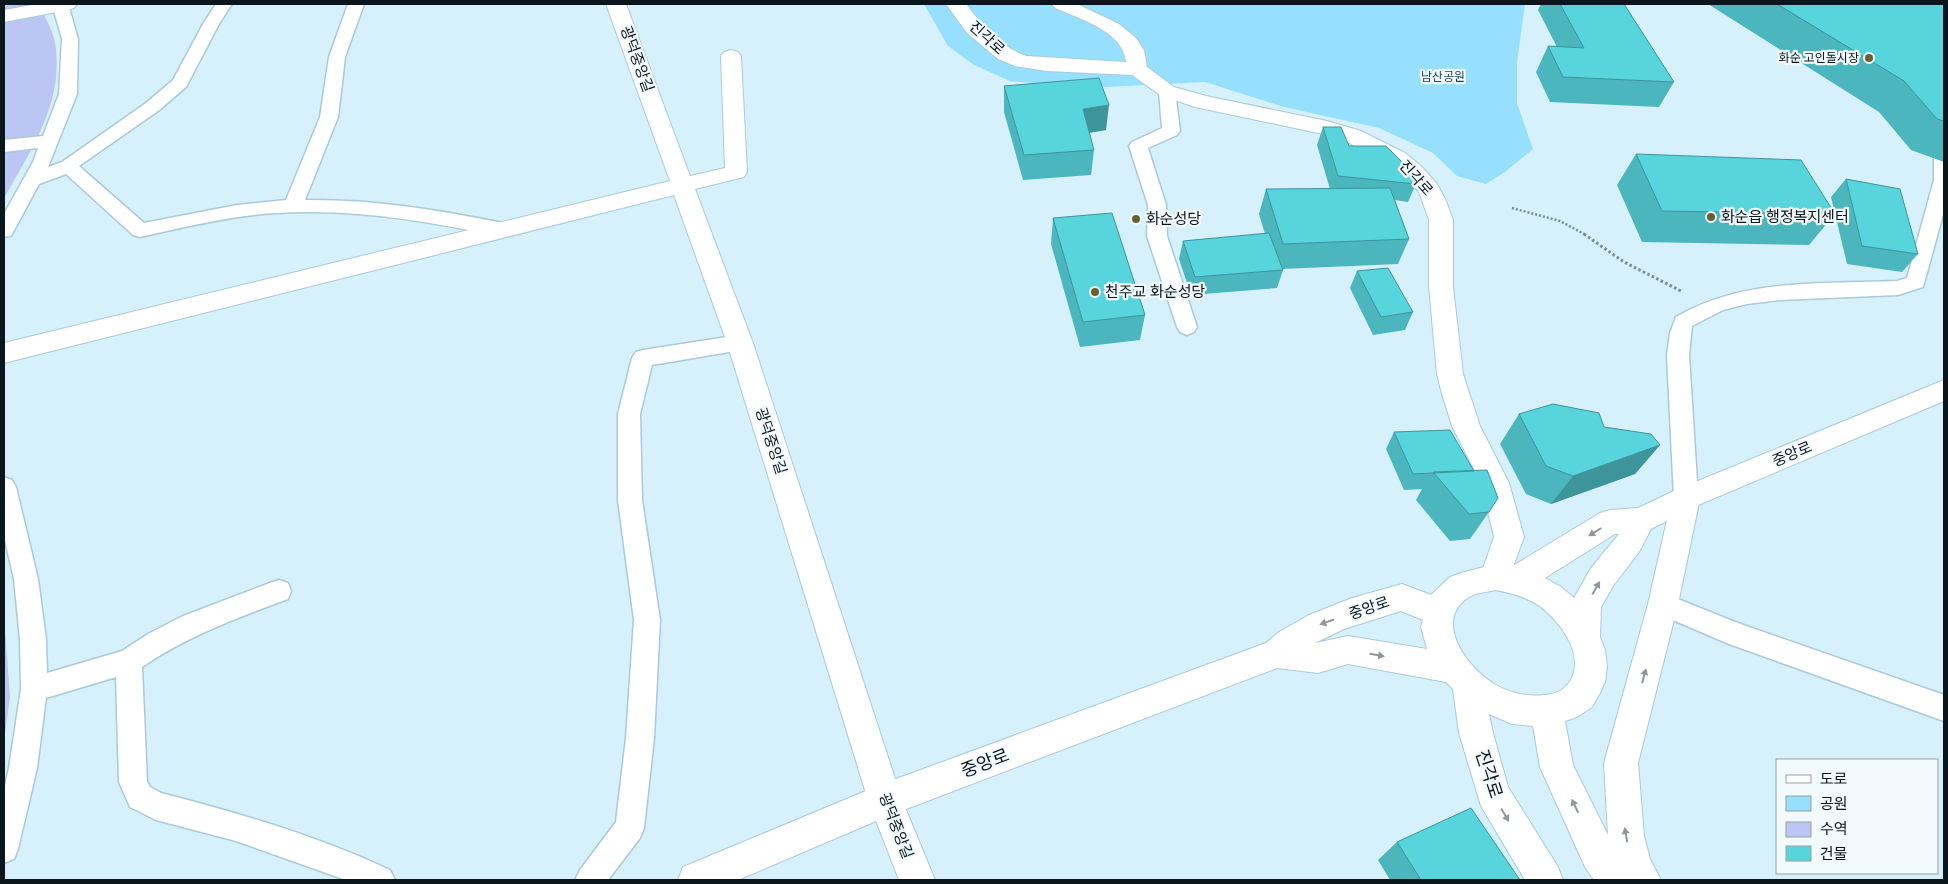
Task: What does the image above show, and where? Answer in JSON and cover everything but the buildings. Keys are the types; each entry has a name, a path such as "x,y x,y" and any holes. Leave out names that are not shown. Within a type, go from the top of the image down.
{"street":[{"path":"4,16 62,4"},
{"name":"광덕중앙길","path":"616,4 740,343 885,800 917,880"},
{"name":"진각로","path":"956,4 974,29 1004,55 1022,62 1047,65 1138,70 1167,91 1202,102 1327,128 1353,136 1397,158 1429,189 1441,220 1441,287 1450,374 1466,426 1495,483 1509,537 1505,579"},
{"path":"1062,4 1110,26 1134,50 1138,70"},
{"path":"4,353 736,172 732,56"},
{"name":"중앙로","path":"1505,579 1610,522 1640,520 1686,498 1944,390"},
{"path":"1643,880 1634,867 1626,836 1621,763 1664,604 1686,498"},
{"path":"1585,634 1586,605 1602,577 1629,543 1640,520"},
{"path":"1475,579 1505,579 1538,588 1573,617 1585,634 1591,654 1591,673 1585,689 1573,702 1555,710 1534,712 1511,709 1488,700 1460,677 1442,649 1437,630 1438,612 1446,597 1458,585 1475,579"},
{"name":"중앙로","path":"1277,654 1289,641 1313,627 1402,596 1438,612"},
{"name":"중앙로","path":"696,880 885,800 1277,654 1318,658 1348,650 1460,677"},
{"name":"진각로","path":"1460,677 1493,794 1545,880"},
{"path":"1547,711 1557,767 1598,854 1614,880"}],"lane":[{"path":"4,231 42,162 68,94 70,39 62,4"},
{"path":"30,181 68,166 152,107 180,83 211,24 224,4"},
{"path":"293,206 329,117 337,57 356,4"},
{"path":"1167,91 1171,131 1138,146 1156,205 1157,236 1187,327"},
{"path":"1686,498 1678,355 1683,322 1710,306 1760,293 1898,288 1916,282 1944,180 1942,100 1944,98"},
{"path":"4,146 50,140"},
{"path":"68,166 140,230 250,209 293,206 356,207 434,216 503,230"},
{"path":"590,880 630,828 640,738 647,620 630,500 630,414 637,376 643,358 740,343"},
{"path":"4,487 26,579 33,639 34,689 23,768 4,849"},
{"path":"34,689 129,661 158,642 192,624 279,591"},
{"path":"1664,604 1729,632 1944,708"},
{"path":"129,661 132,782 140,797 156,806 236,827 358,870 380,880"}],"path":[{"path":"1512,208 1560,221 1576,228 1624,262 1710,306"}],"green space":[{"name":"남산공원","path":"924,4 1525,4 1517,62 1517,103 1533,149 1505,172 1486,184 1457,176 1433,153 1379,128 1284,107 1205,82 1086,88 1010,81 974,65 948,46"}],"water":[{"path":"4,4 39,4 54,38 57,64 55,85 43,124 25,162 4,198"},
{"path":"4,616 10,697 4,741"}],"place":[{"name":"화순 고인돌시장","path":"1869,58"},
{"name":"화순읍 행정복지센터","path":"1711,217"},
{"name":"화순성당","path":"1136,219"},
{"name":"천주교 화순성당","path":"1095,292"}]}
